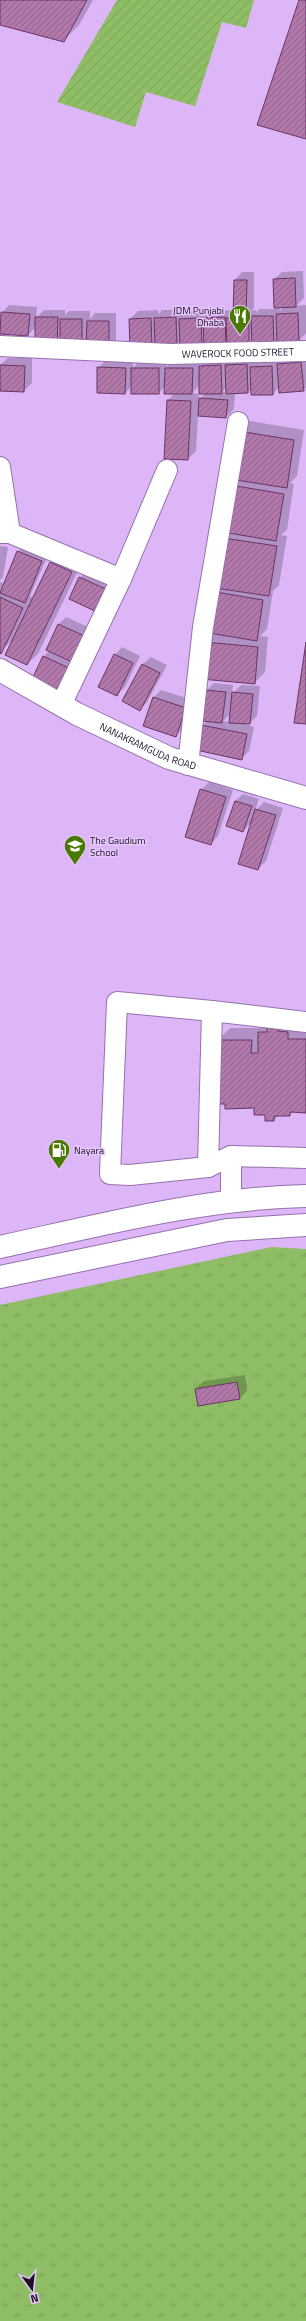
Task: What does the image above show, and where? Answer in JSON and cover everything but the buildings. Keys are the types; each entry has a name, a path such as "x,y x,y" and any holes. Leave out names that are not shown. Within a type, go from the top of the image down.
{"main road":[{"name":"NANAKRAMGUDA ROAD","path":"0,670 62,703 77,714 188,765 306,798"},
{"path":"0,1247 98,1226 231,1201 306,1196"},
{"path":"0,1277 227,1230 306,1225"}],"street":[{"name":"WAVEROCK FOOD STREET","path":"0,346 170,354 306,351"},
{"path":"188,765 203,627 238,422"},
{"path":"0,468 5,533 121,579"},
{"path":"62,703 121,579 167,470"},
{"path":"306,1022 116,1002 110,1174 130,1175 208,1167 231,1156 306,1158"},
{"path":"208,1167 212,1011"},
{"path":"231,1156 231,1201"}],"green space":[{"path":"117,0 254,0 246,28 222,22 195,106 146,92 135,127 57,102"},
{"path":"271,1247 306,1249 306,2321 0,2321 0,1305"}],"place":[{"name":"JDM Punjabi Dhaba","path":"240,336"},
{"name":"The Gaudium School","path":"75,866"},
{"name":"Nayara","path":"59,1170"}]}
